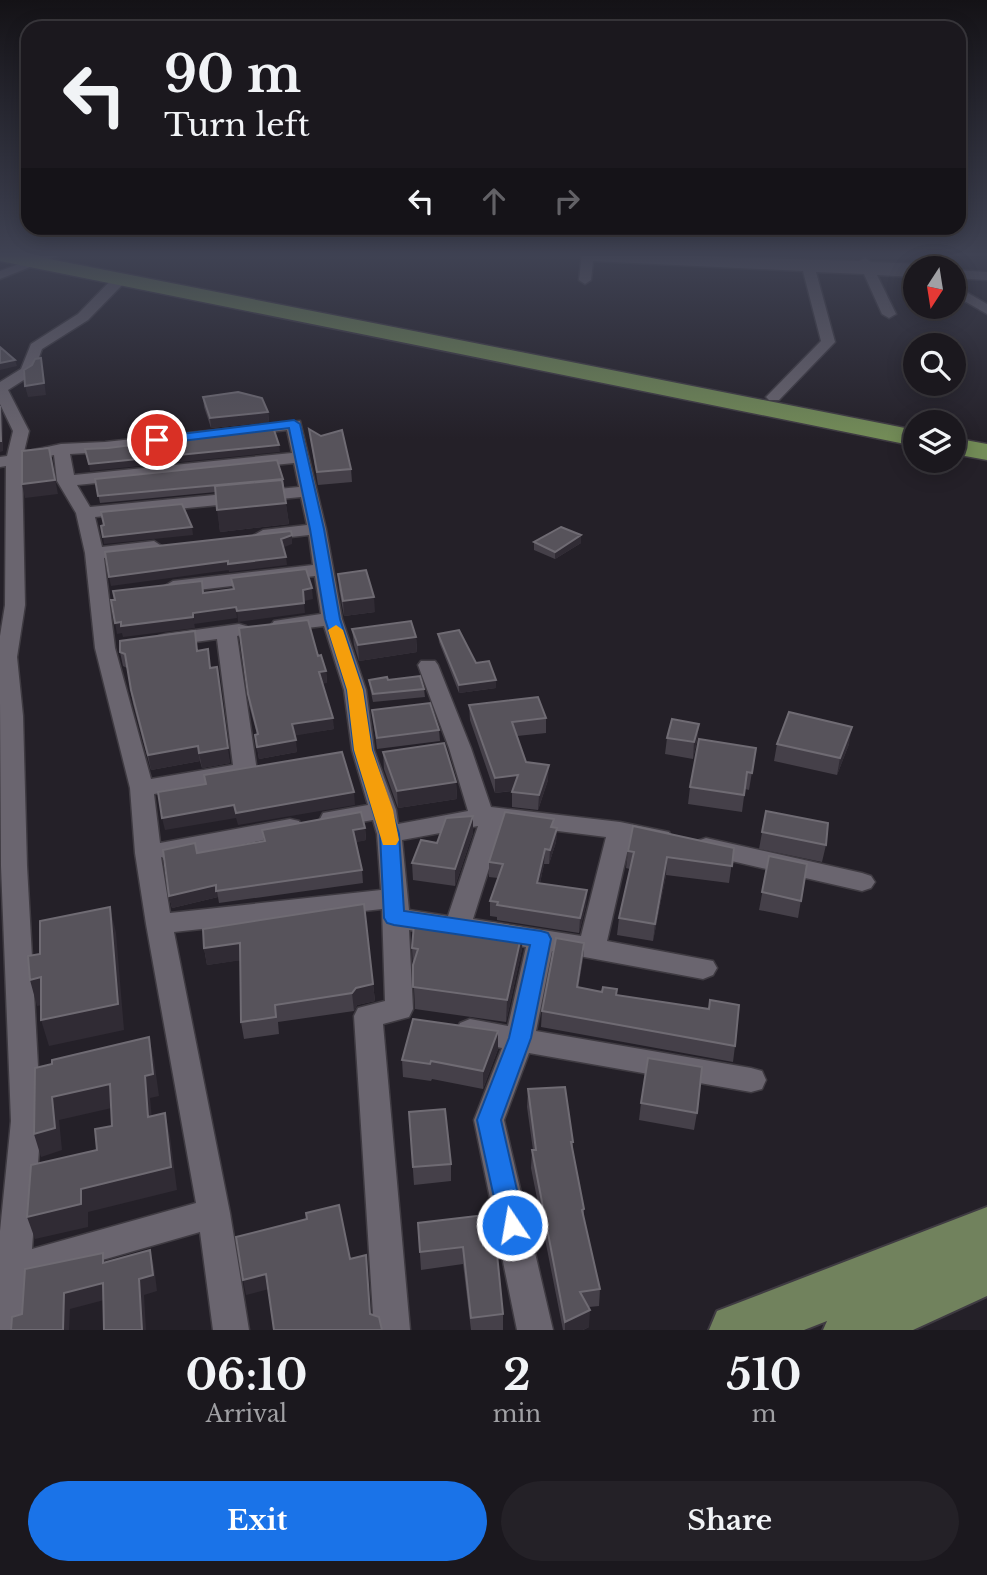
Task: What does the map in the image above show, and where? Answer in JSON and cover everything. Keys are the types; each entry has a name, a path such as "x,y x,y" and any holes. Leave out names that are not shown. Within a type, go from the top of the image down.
{"highway":[{"path":"300,315 903,436"},
{"path":"355,315 903,422"},
{"path":"966,434 987,438"},
{"path":"966,448 987,452"}],"main road":[{"path":"737,1330 987,1231"},
{"path":"851,1330 987,1269"}],"street":[{"path":"8,1330 8,1278 26,1121 9,962 4,657 15,605 7,563 16,544 7,461 21,430 0,389 28,371 36,347 85,315"},
{"path":"774,397 828,342 821,315"},
{"path":"7,461 61,449 105,447 294,424 317,529 332,619 355,690 370,712 365,755 386,822 395,908 399,1009 368,1016"},
{"path":"61,449 66,481 85,513 105,595 112,647 142,788 148,853 159,924 214,1213 232,1330"},
{"path":"66,481 301,457"},
{"path":"85,513 307,491"},
{"path":"238,538 317,529"},
{"path":"94,553 173,545"},
{"path":"151,590 324,569"},
{"path":"146,642 332,619"},
{"path":"226,632 245,771"},
{"path":"428,665 488,816 458,925"},
{"path":"418,707 442,704"},
{"path":"433,751 460,748"},
{"path":"337,755 394,757"},
{"path":"142,788 271,767"},
{"path":"148,853 386,822 488,816 620,830 862,882"},
{"path":"591,950 620,830"},
{"path":"159,924 395,908 458,925 702,968"},
{"path":"535,1330 489,1120 520,1038 541,939"},
{"path":"368,1016 520,1038 751,1080"},
{"path":"368,1016 392,1330"},
{"path":"8,1278 214,1213"}],"building":[{"path":"0,347 15,360 0,363"},
{"path":"41,358 44,383 25,386 24,370 32,365 35,359"},
{"path":"238,392 262,398 268,412 210,418 203,397"},
{"path":"273,427 279,445 89,464 85,449 108,448"},
{"path":"309,429 321,436 342,430 351,469 317,472"},
{"path":"49,448 55,480 22,484 22,451"},
{"path":"277,460 283,479 98,496 95,479"},
{"path":"282,480 286,503 217,510 215,486"},
{"path":"182,504 192,527 103,537 101,512"},
{"path":"561,527 581,535 555,552 534,542"},
{"path":"291,531 292,535 281,539 286,557 228,564 228,561 109,577 105,552"},
{"path":"306,569 312,588 303,590 304,603 237,611 236,607 193,613 193,617 121,626 121,622 115,623 111,600 115,600 113,591 202,581 203,593 234,589 231,578"},
{"path":"366,570 374,597 343,601 338,574"},
{"path":"308,620 318,656 321,655 326,671 319,672 333,718 292,724 296,740 257,747 255,735 258,734 248,694 239,628"},
{"path":"411,621 416,637 358,645 352,629"},
{"path":"459,630 476,663 489,661 496,680 459,685 438,634"},
{"path":"195,631 197,651 208,649 210,668 217,667 228,748 199,753 198,746 148,755 131,690 125,654 120,652 120,641"},
{"path":"420,676 424,689 373,694 369,680 387,677 388,680"},
{"path":"538,697 546,718 512,722 526,762 549,765 539,795 512,792 518,775 495,778 469,705"},
{"path":"430,703 439,730 377,738 372,710"},
{"path":"789,712 852,727 840,758 777,744"},
{"path":"672,719 699,724 694,742 667,738"},
{"path":"699,739 756,748 752,773 747,772 744,795 690,787"},
{"path":"444,743 456,782 397,791 383,752"},
{"path":"342,752 354,792 236,813 234,805 162,818 158,792 206,784 204,775"},
{"path":"766,811 828,823 826,845 762,832"},
{"path":"361,812 365,828 353,830 362,870 216,891 216,885 169,896 163,850 195,843 197,853 265,841 262,830"},
{"path":"505,812 554,819 551,827 557,828 550,850 545,849 537,883 587,890 580,918 497,905 498,902 490,901 503,864 489,862"},
{"path":"473,816 455,869 412,863 421,840 437,843 446,818"},
{"path":"633,826 734,848 732,866 667,857 655,924 619,918 634,852 628,851"},
{"path":"769,856 807,864 801,901 762,892"},
{"path":"364,904 373,984 356,988 352,993 275,1005 276,1017 241,1022 240,943 204,948 203,929"},
{"path":"110,907 118,1004 41,1020 41,977 30,980 28,956 40,954 40,921"},
{"path":"491,923 523,928 507,1000 413,987 413,965 418,949 412,948 414,924 448,929 449,924 489,930"},
{"path":"556,938 584,943 577,987 602,992 603,987 617,989 616,995 709,1009 710,1000 739,1005 735,1046 542,1011"},
{"path":"413,1019 498,1031 483,1071 431,1061 430,1064 402,1060"},
{"path":"149,1037 153,1074 145,1076 148,1117 165,1113 171,1167 81,1189 81,1204 27,1217 31,1165 97,1150 95,1129 112,1126 110,1084 52,1097 55,1128 34,1134 35,1068 52,1064 52,1060"},
{"path":"648,1058 702,1067 697,1113 641,1103"},
{"path":"565,1087 571,1142 584,1209 582,1210 600,1289 580,1292 590,1310 565,1322 532,1150 536,1150 528,1089"},
{"path":"445,1109 451,1164 413,1167 409,1112"},
{"path":"339,1205 350,1259 366,1255 370,1314 379,1317 382,1330 274,1330 266,1274 243,1280 236,1237 307,1219 306,1213"},
{"path":"493,1214 503,1314 471,1318 463,1247 420,1252 418,1223"},
{"path":"150,1250 153,1275 139,1279 142,1330 104,1330 103,1283 64,1293 63,1330 11,1330 12,1317 22,1314 25,1269 103,1253 103,1263"}],"slow traffic":[{"path":"336,630 355,690 363,750 384,810 390,840"}],"route":[{"path":"157,440 294,424 317,529 332,619 355,690 363,750 384,810 389,834 395,898 394,918 458,925 541,939 520,1038 489,1120 512,1225"}]}
